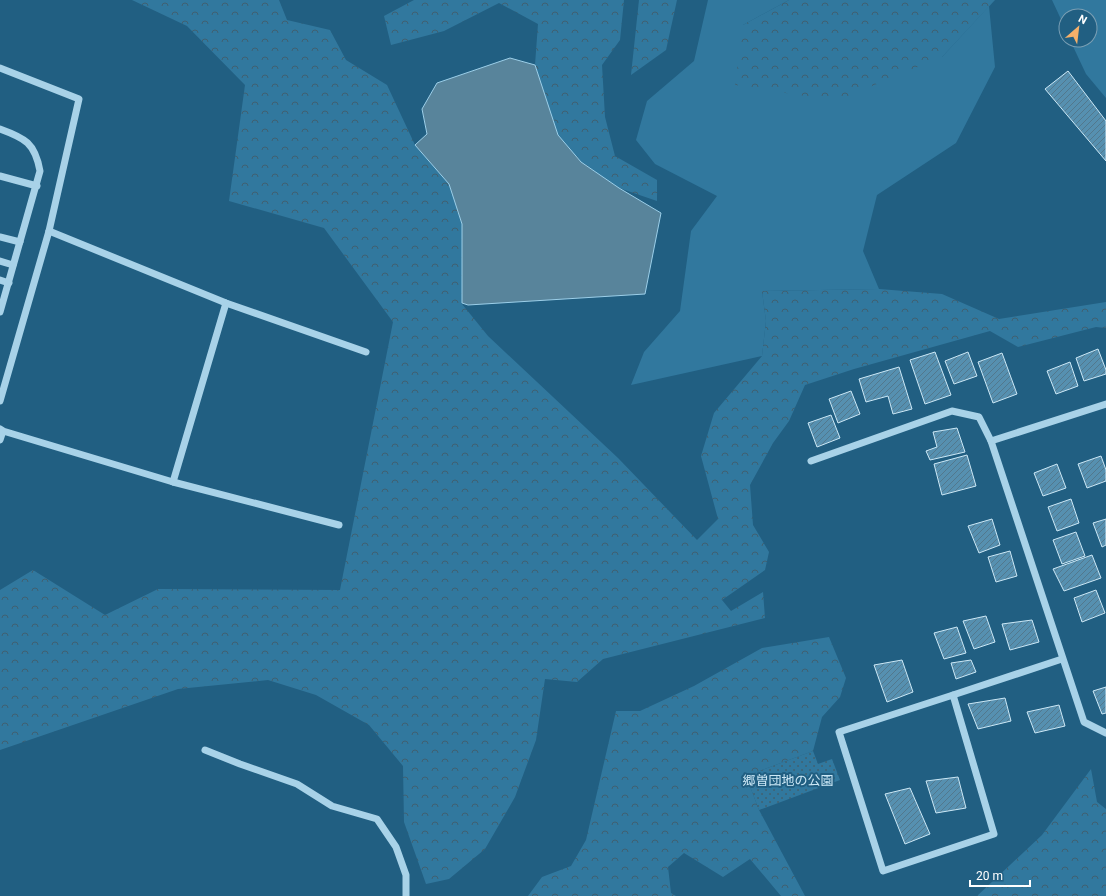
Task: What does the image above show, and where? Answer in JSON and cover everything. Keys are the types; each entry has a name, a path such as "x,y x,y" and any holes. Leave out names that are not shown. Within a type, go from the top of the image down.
{"street":[{"path":"0,68 79,99 49,231 0,401"},
{"path":"0,128 17,135 30,145 38,156 40,171 37,186 0,312"},
{"path":"0,176 37,186"},
{"path":"49,231 226,303 366,352"},
{"path":"0,237 20,242"},
{"path":"0,261 14,265"},
{"path":"0,280 9,283"},
{"path":"173,482 226,303"},
{"path":"991,441 1106,404"},
{"path":"811,461 952,411 979,417 991,441 1084,722 1106,733"},
{"path":"0,440 1,430 173,482 339,525"},
{"path":"952,695 994,834 883,871 839,732 952,695 1062,659"},
{"path":"205,750 297,784 332,806 377,819 396,847 406,875 406,896"}],"green space":[{"path":"132,0 279,0 287,20 330,30 346,60 387,85 415,145 449,184 462,224 462,304 488,336 618,458 697,540 718,519 701,456 714,413 762,356 766,321 762,291 879,289 942,294 999,319 1106,302 1106,328 1096,327 1018,347 990,331 854,369 805,385 789,421 773,443 750,485 753,525 769,552 765,570 722,600 731,611 763,592 765,618 603,659 577,682 545,679 536,740 515,797 485,849 449,879 426,884 404,822 403,766 369,725 316,695 268,680 178,689 0,750 0,590 33,570 105,615 158,589 340,590 393,322 324,228 229,201 245,85 187,26"},
{"path":"414,0 624,0 620,40 602,65 605,117 615,156 657,180 657,201 619,188 581,162 557,135 535,65 538,24 499,3 444,31 391,45 384,16"},
{"path":"639,0 677,0 666,50 631,75"},
{"path":"708,0 789,0 743,25 942,57 989,6 995,67 956,143 877,195 863,251 879,289 762,291 766,321 762,356 631,385 644,352 680,311 691,231 717,196 655,164 636,140 647,101 694,61"},
{"path":"789,0 995,0 942,57 836,101 735,85 743,25"},
{"path":"1052,0 1106,0 1106,98 1086,74 1074,48 1098,48 1098,8 1058,8 1058,13"},
{"path":"829,637 846,678 840,697 822,717 813,751 746,776 759,810 805,896 781,896 750,859 723,877 684,853 668,867 671,893 676,896 528,896 542,877 571,866 586,840 616,711 640,711 694,686 762,648"},
{"name":"郷曽団地の公園","path":"813,751 818,764 832,759 840,780 759,810 746,776"},
{"path":"1091,769 1097,802 1106,809 1106,896 977,896 1042,835"}],"shaded area":[{"path":"510,58 535,65 558,135 581,162 619,188 661,213 645,294 468,305 462,303 462,224 449,184 415,145 427,134 422,109 437,83"}],"building":[{"path":"1068,71 1106,121 1106,161 1045,89"},
{"path":"1098,349 1106,370 1106,374 1084,381 1076,358"},
{"path":"935,352 951,395 925,404 910,360"},
{"path":"968,352 977,376 954,384 945,361"},
{"path":"1002,353 1017,394 993,403 978,362"},
{"path":"1070,362 1078,386 1056,394 1047,371"},
{"path":"899,367 912,409 893,414 888,396 866,402 859,379"},
{"path":"851,391 860,414 838,423 829,399"},
{"path":"831,415 840,438 817,447 808,423"},
{"path":"957,428 965,452 930,460 926,451 937,447 933,432"},
{"path":"967,455 976,486 942,495 934,464"},
{"path":"1101,456 1106,470 1106,481 1087,488 1078,464"},
{"path":"1057,464 1066,488 1043,496 1034,473"},
{"path":"1071,499 1079,523 1057,531 1048,507"},
{"path":"992,519 1000,545 979,553 968,526"},
{"path":"1106,519 1106,545 1102,547 1093,523"},
{"path":"1076,532 1085,556 1062,564 1053,540"},
{"path":"1010,551 1017,576 996,582 988,557"},
{"path":"1092,555 1101,578 1064,591 1053,569"},
{"path":"1096,590 1105,613 1082,622 1074,598"},
{"path":"986,616 995,642 974,649 963,621"},
{"path":"1032,620 1039,642 1010,650 1002,624"},
{"path":"957,627 966,653 944,659 934,633"},
{"path":"902,660 913,692 887,702 874,665"},
{"path":"971,660 976,672 956,679 951,663"},
{"path":"1106,687 1106,713 1102,714 1093,691"},
{"path":"1005,698 1011,721 978,729 968,704"},
{"path":"1059,705 1065,726 1035,733 1027,712"},
{"path":"958,777 966,808 936,813 926,781"},
{"path":"910,788 930,834 905,844 885,794"}]}
